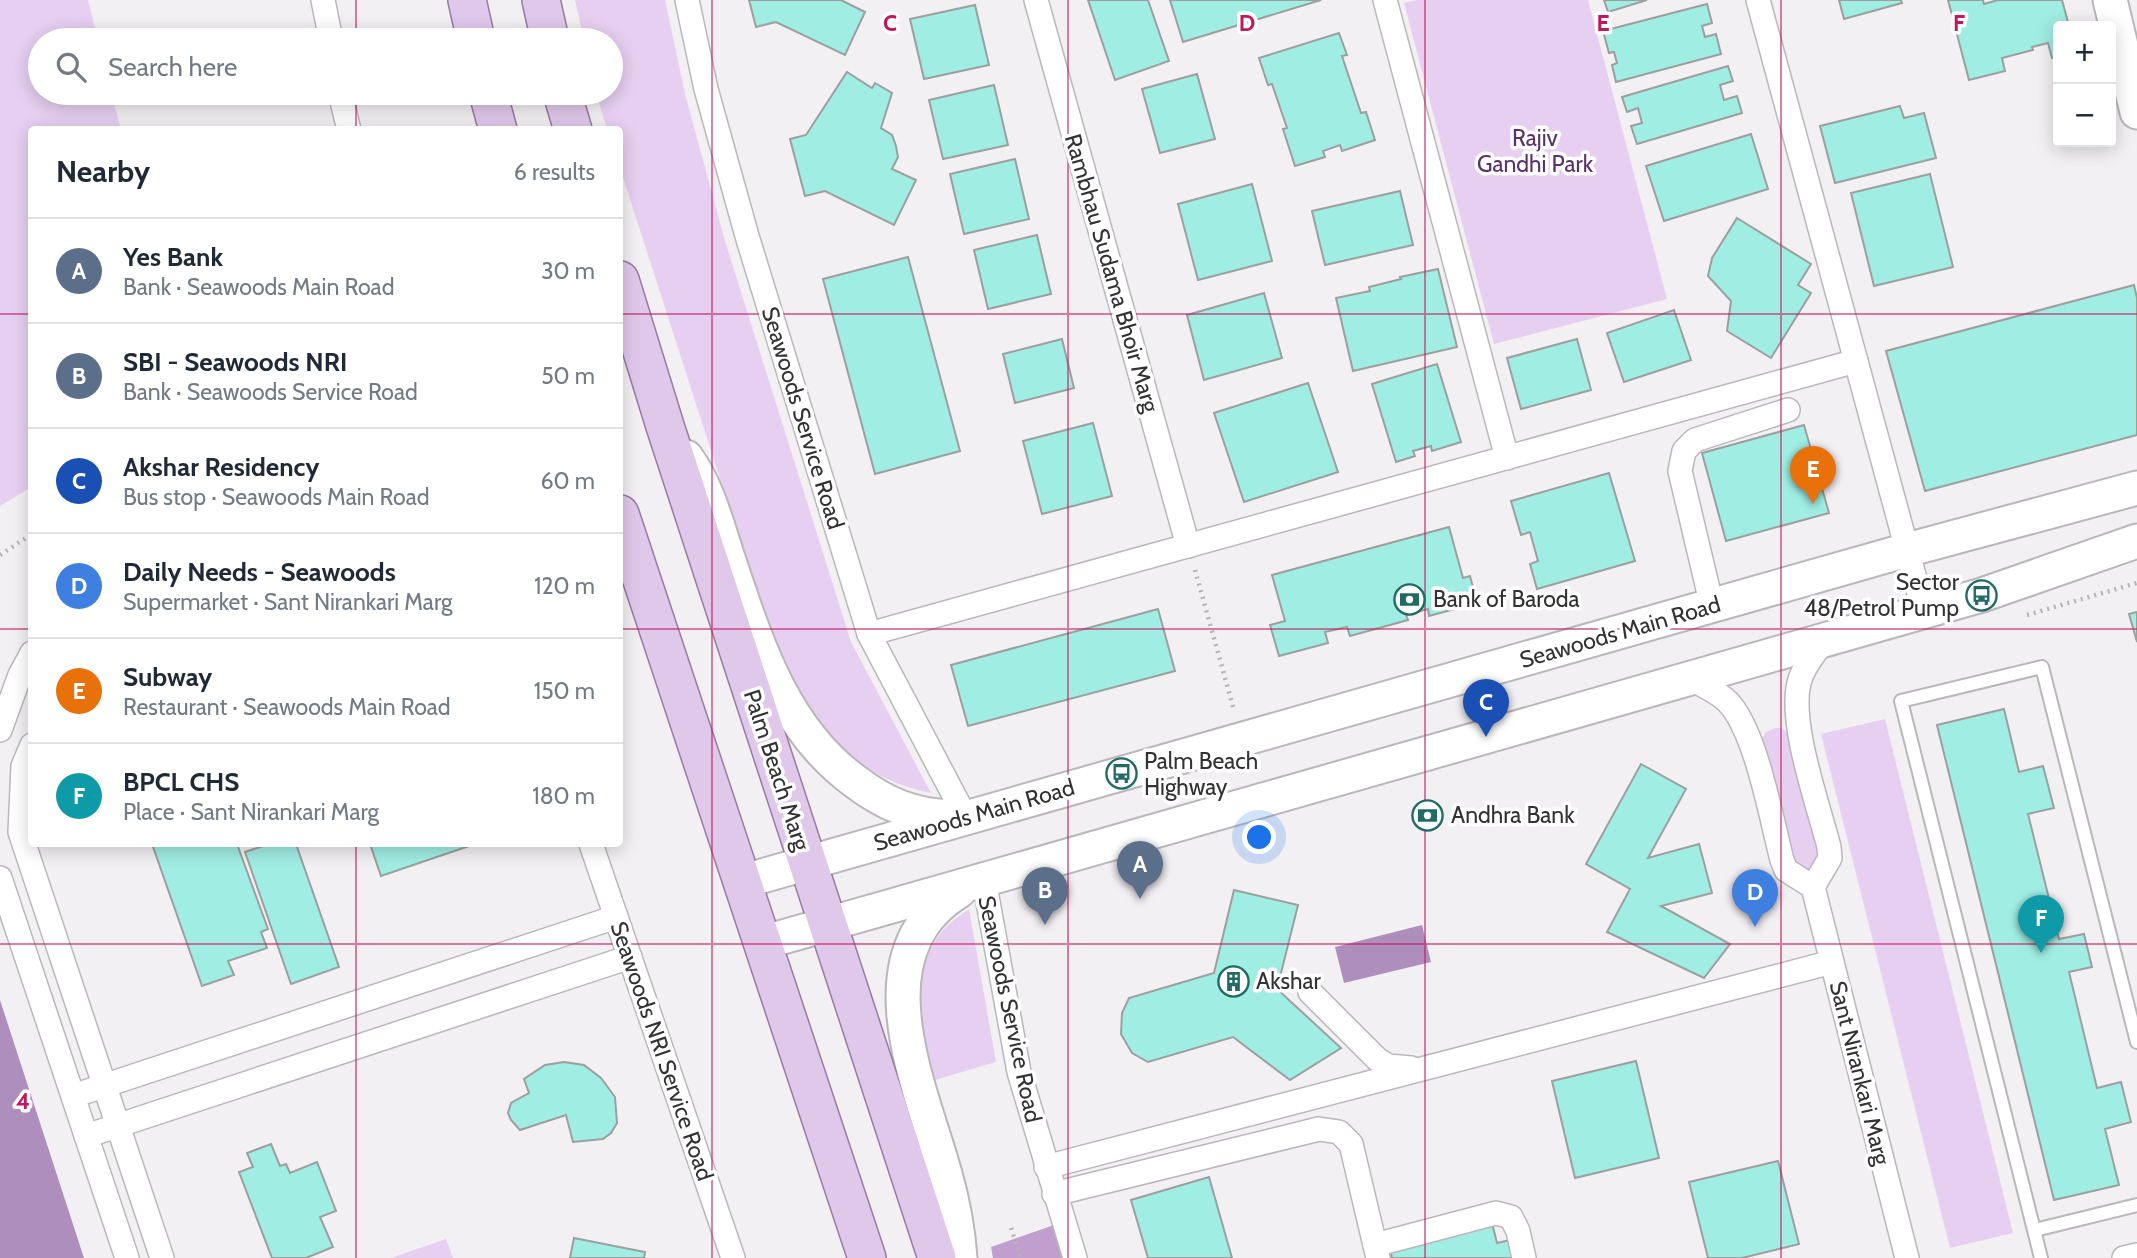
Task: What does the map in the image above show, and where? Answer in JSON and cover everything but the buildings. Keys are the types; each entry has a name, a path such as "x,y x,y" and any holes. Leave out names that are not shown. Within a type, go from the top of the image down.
{"main road":[{"path":"467,0 473,28"},
{"path":"541,0 547,28"},
{"path":"2110,0 2137,112"},
{"path":"491,105 497,126"},
{"path":"566,105 572,126"},
{"name":"Palm Beach Marg","path":"623,291 664,426 937,1258"},
{"path":"664,426 693,467 711,504 761,654 794,717 810,739 830,762 848,777 890,804 914,813 966,818"},
{"name":"Seawoods Main Road","path":"741,882 1908,550 2137,488"},
{"path":"623,523 867,1258"},
{"path":"762,943 1924,612 1982,595 2137,541"},
{"path":"960,1258 954,1209 916,1082 905,1030 904,987 911,945 922,926 935,909 957,892 984,880"}],"street":[{"path":"323,0 329,28"},
{"name":"Seawoods Service Road","path":"687,0 706,89 747,236 869,634 966,818"},
{"name":"Rambhau Sudama Bhoir Marg","path":"1036,0 1188,546"},
{"path":"1385,0 1507,458"},
{"path":"1758,0 1924,612"},
{"path":"343,105 348,126"},
{"path":"869,634 1856,361"},
{"path":"1712,606 1680,471 1684,451 1695,440 1788,410"},
{"path":"1690,678 1713,690 1728,702 1743,722 1752,746 1782,860 1787,870 1813,887 1830,858 1829,847 1796,707 1803,673 1824,640"},
{"path":"0,730 20,674 28,660"},
{"path":"28,754 23,766 20,832 162,1258"},
{"name":"Seawoods NRI Service Road","path":"592,847 733,1258"},
{"path":"0,878 127,1258"},
{"name":"Seawoods Service Road","path":"984,880 1019,1072 1075,1258"},
{"name":"Sant Nirankari Marg","path":"1813,887 1907,1258"},
{"path":"73,1096 616,917"},
{"path":"86,1136 630,957"},
{"path":"1046,1167 1832,962"},
{"path":"1310,992 1377,1059 1388,1066 1421,1069"},
{"path":"1054,1194 1319,1129 1339,1132 1351,1143 1377,1252 1496,1213 1511,1217 1518,1231 1524,1258"},
{"path":"2124,1258 2137,1255"}],"lane":[{"path":"2041,1258 1901,701 2042,667 2137,1042"},
{"path":"2035,1230 2137,1205"}],"path":[{"path":"0,555 28,537"},
{"path":"1188,546 1242,739"},
{"path":"2020,617 2137,583"},
{"path":"1011,1228 1021,1258"}],"green space":[{"path":"0,0 88,0 95,28 28,28 28,105 114,105 120,126 28,126 28,489 0,506"},
{"path":"575,0 665,0 685,94 725,241 851,642 931,793 901,785 854,759 819,721 775,649 623,177 623,126 606,126 600,105 623,105 623,28 581,28"},
{"name":"Rajiv Gandhi Park","path":"1417,0 1588,0 1667,299 1494,344 1404,3"},
{"path":"1885,719 2013,1233 1950,1248 1821,734"},
{"path":"1781,728 1790,734 1822,855 1810,872 1794,867 1761,741 1766,732"},
{"path":"969,909 996,1062 935,1080 923,1027 923,971 937,938"},
{"path":"446,1239 453,1258 391,1258"}],"shaded area":[{"path":"1422,925 1431,962 1344,983 1335,947"},
{"path":"0,1000 84,1258 0,1258"},
{"path":"1054,1225 1064,1258 993,1258 991,1247"}],"place":[{"name":"Subway","path":"1813,504"},
{"name":"Sector 48/Petrol Pump","path":"1982,595"},
{"name":"Bank of Baroda","path":"1410,599"},
{"name":"Akshar Residency","path":"1486,737"},
{"name":"Palm Beach Highway","path":"1121,774"},
{"name":"Andhra Bank","path":"1428,815"},
{"name":"Yes Bank","path":"1140,899"},
{"name":"SBI - Seawoods NRI","path":"1045,925"},
{"name":"Daily Needs - Seawoods","path":"1755,927"},
{"name":"BPCL CHS","path":"2041,953"},
{"name":"Akshar","path":"1233,981"}]}
